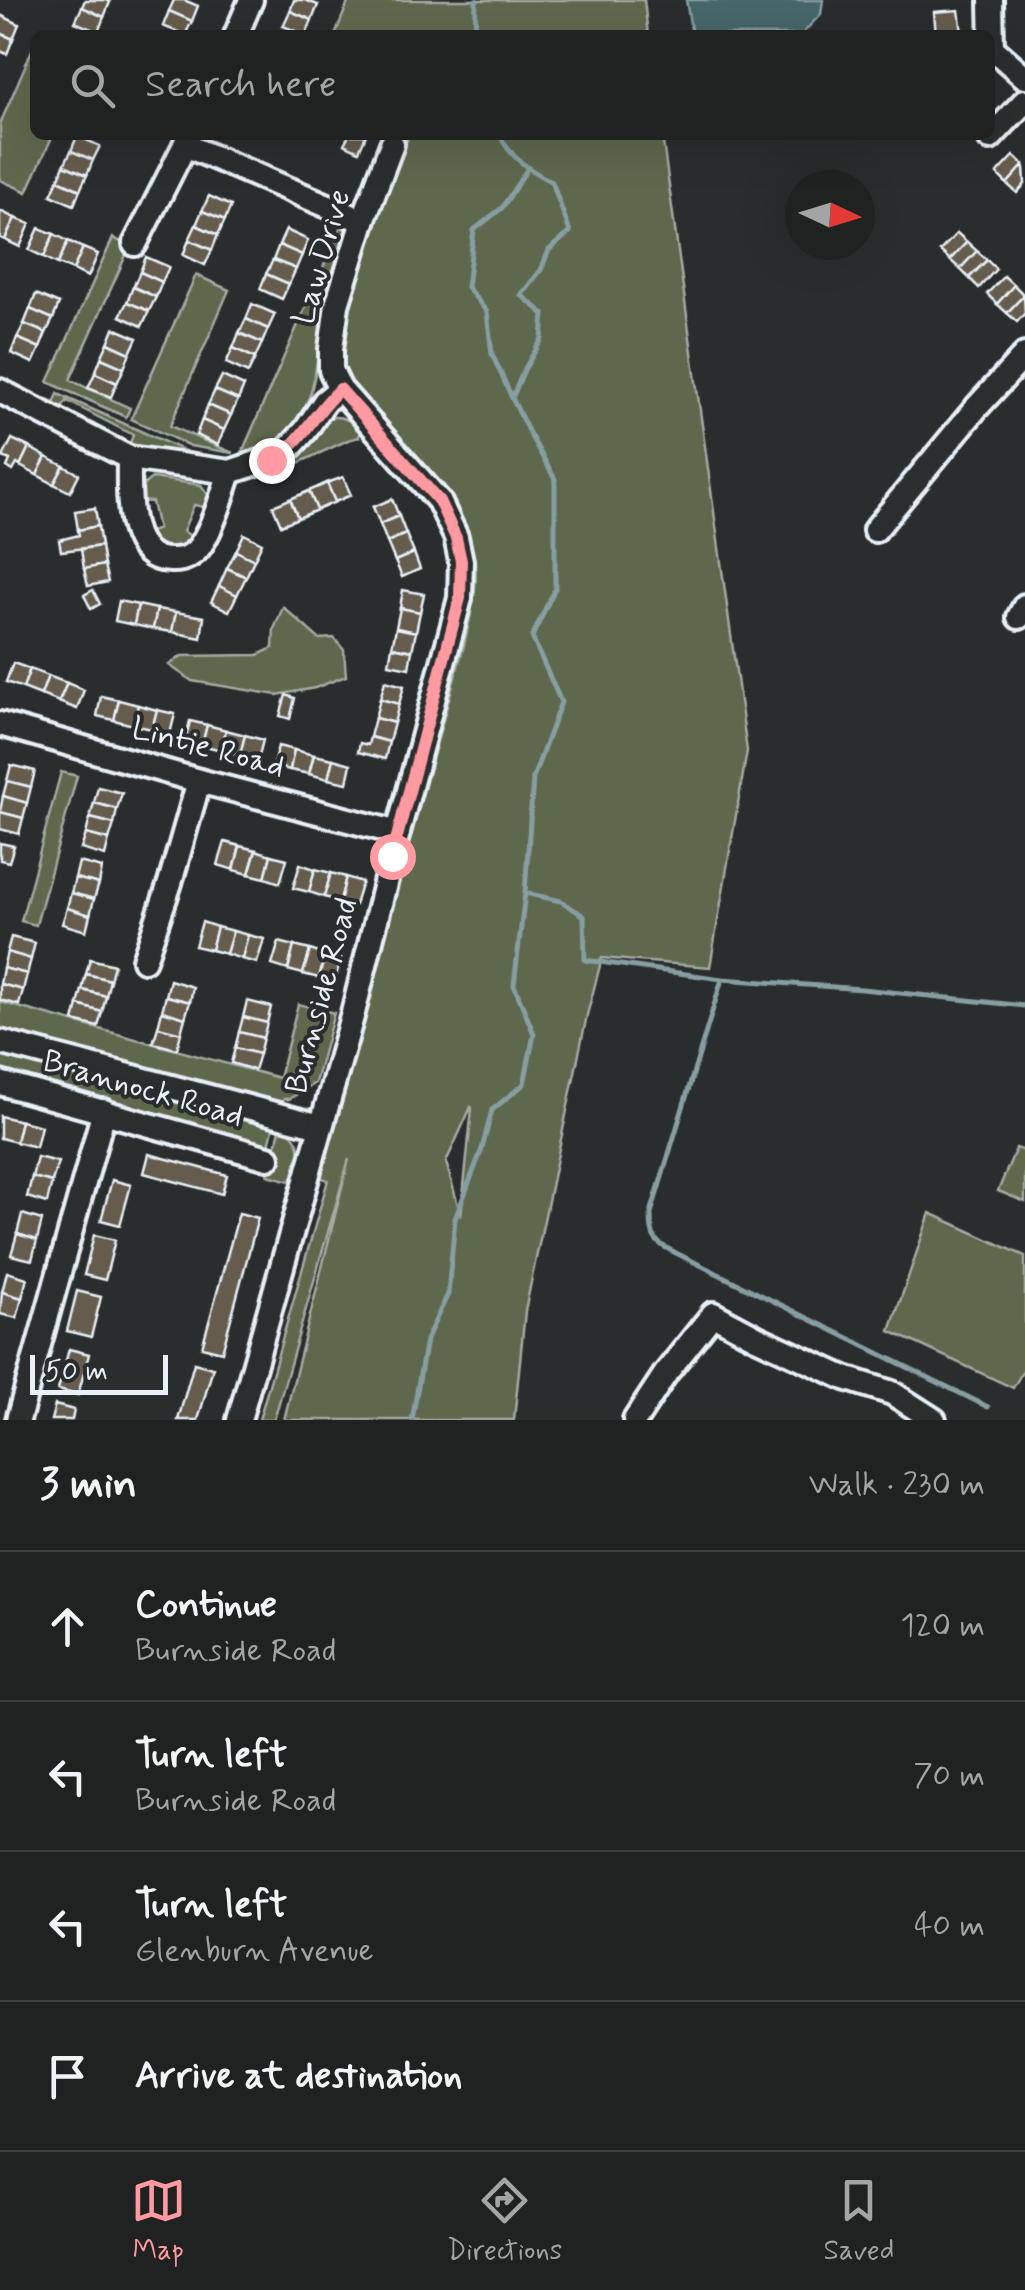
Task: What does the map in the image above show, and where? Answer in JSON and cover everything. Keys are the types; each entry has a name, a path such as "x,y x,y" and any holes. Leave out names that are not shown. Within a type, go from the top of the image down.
{"street":[{"path":"238,30 251,0"},
{"path":"992,0 992,30"},
{"path":"995,51 1025,77"},
{"path":"995,133 1025,101"},
{"path":"134,244 187,140 363,222"},
{"name":"Law Drive","path":"340,389 331,370 330,349 337,305 392,144"},
{"path":"874,530 1025,355"},
{"path":"0,391 129,458 230,472 284,454 325,401 340,389"},
{"name":"Burnside Road","path":"239,1420 353,1013 460,598 461,561 456,538 439,501 340,389"},
{"path":"129,458 130,501 137,539 154,558 167,561 192,555 201,545 230,472"},
{"name":"Lintie Road","path":"0,724 398,834"},
{"path":"144,960 199,781"},
{"path":"0,1042 320,1126"},
{"name":"Brannock Road","path":"0,1083 268,1158"},
{"path":"18,1420 104,1111"},
{"path":"635,1420 666,1372 713,1314 845,1378 892,1393 934,1420"}],"green space":[{"path":"349,0 644,0 647,30 337,30"},
{"path":"30,55 30,140 51,140 27,192 0,180 0,124"},
{"path":"407,140 663,140 747,751 710,967 602,958 525,1311 514,1420 284,1420 349,1159 274,1420 259,1420 328,1180 317,1176 465,641 476,574 471,544 453,506 428,472 360,400 344,370 344,340 355,287","holes":["471,1107 472,1108 461,1216 446,1162"]},
{"path":"343,222 348,230 303,411 272,445 240,457"},
{"path":"113,238 130,246 70,380 130,408 126,417 48,382"},
{"path":"196,275 229,290 170,426 233,453 190,446 131,419"},
{"path":"58,394 187,452 228,460 167,455 129,446 133,435 67,401 59,412 52,408"},
{"path":"332,417 351,422 360,430 359,437 292,466 315,432"},
{"path":"152,478 201,485 209,496 208,508 194,505 183,531 194,538 184,549 161,551 145,534 158,529 152,502 138,501 142,488"},
{"path":"283,607 319,639 334,638 344,650 346,676 315,688 277,695 192,681 169,665 182,656 258,655 273,648 274,629"},
{"path":"61,772 77,776 36,925 21,921"},
{"path":"0,1002 279,1078 298,1004 334,1013 315,1083 281,1104 0,1031"},
{"path":"0,1054 274,1125 269,1145 0,1074"},
{"path":"281,1126 295,1137 300,1150 294,1182 268,1175"},
{"path":"1016,1148 1025,1151 1025,1202 998,1191"},
{"path":"930,1213 1025,1256 1025,1367 1013,1388 890,1331"}],"water":[{"path":"686,0 823,0 821,14 806,30 691,30"}],"building":[{"path":"85,0 110,2 104,17 82,7"},
{"path":"174,0 198,6 192,21 169,11"},
{"path":"294,0 318,5 312,20 290,11"},
{"path":"82,7 104,17 99,30 75,22"},
{"path":"959,10 962,30 936,30 934,12"},
{"path":"169,11 192,21 188,30 163,26"},
{"path":"290,11 312,20 308,30 283,26"},
{"path":"0,15 19,24 13,39 0,33"},
{"path":"0,33 13,39 7,54 0,51"},
{"path":"75,140 100,146 93,160 71,151"},
{"path":"346,140 364,140 359,151 344,144"},
{"path":"71,151 93,160 87,175 64,165"},
{"path":"1014,156 1024,165 1007,184 997,174"},
{"path":"64,165 87,175 80,190 58,180"},
{"path":"1024,165 1025,184 1017,193 1007,184"},
{"path":"58,180 80,190 74,205 51,195"},
{"path":"209,196 231,206 225,220 202,211"},
{"path":"0,211 15,218 5,240 0,238"},
{"path":"202,211 225,220 218,235 196,225"},
{"path":"15,218 30,224 20,247 5,240"},
{"path":"196,225 218,235 212,250 189,240"},
{"path":"39,228 54,234 44,257 29,250"},
{"path":"286,230 308,240 302,255 279,245"},
{"path":"957,233 967,242 950,260 940,251"},
{"path":"54,234 68,241 58,264 44,257"},
{"path":"189,240 212,250 205,265 183,255"},
{"path":"68,241 83,248 73,270 58,264"},
{"path":"967,242 977,251 960,269 950,260"},
{"path":"279,245 302,255 296,269 273,260"},
{"path":"83,248 98,254 88,277 73,270"},
{"path":"977,251 987,260 969,278 960,269"},
{"path":"146,257 169,267 162,282 140,272"},
{"path":"273,260 296,269 289,284 266,274"},
{"path":"987,260 996,269 979,288 969,278"},
{"path":"140,272 162,282 156,297 133,287"},
{"path":"266,274 289,284 282,299 260,289"},
{"path":"1004,276 1014,285 997,304 987,294"},
{"path":"1014,285 1024,295 1007,313 997,304"},
{"path":"133,287 156,297 149,311 127,302"},
{"path":"36,294 59,304 53,319 30,309"},
{"path":"1024,295 1025,313 1017,322 1007,313"},
{"path":"127,302 149,311 142,326 120,316"},
{"path":"252,304 275,314 268,329 246,319"},
{"path":"30,309 53,319 46,333 24,324"},
{"path":"246,319 268,329 262,343 239,333"},
{"path":"24,324 46,333 40,348 17,338"},
{"path":"114,328 137,338 130,353 108,343"},
{"path":"239,333 262,343 255,358 233,348"},
{"path":"17,338 40,348 33,363 11,353"},
{"path":"108,343 130,353 124,368 101,358"},
{"path":"233,348 255,358 248,373 226,363"},
{"path":"101,358 124,368 117,383 95,373"},
{"path":"95,373 117,383 111,397 88,388"},
{"path":"222,376 244,386 238,400 215,390"},
{"path":"215,390 238,400 231,415 208,405"},
{"path":"208,405 231,415 224,430 202,420"},
{"path":"202,420 224,430 218,445 196,435"},
{"path":"12,439 29,447 20,466 17,464 13,471 7,467 10,460 3,457"},
{"path":"29,447 46,457 37,475 20,466"},
{"path":"46,457 64,466 54,484 37,475"},
{"path":"64,466 79,474 70,492 54,484"},
{"path":"343,477 351,495 335,502 327,483"},
{"path":"327,483 335,502 317,510 309,491"},
{"path":"309,491 317,510 298,518 290,499"},
{"path":"290,499 298,518 281,525 273,506"},
{"path":"392,499 399,516 380,524 373,507"},
{"path":"95,508 98,526 78,530 75,511"},
{"path":"399,516 406,534 387,542 380,524"},
{"path":"98,526 101,546 61,551 59,540"},
{"path":"244,534 262,543 254,560 236,551"},
{"path":"406,534 414,553 395,561 387,542"},
{"path":"101,546 104,565 84,569 81,549"},
{"path":"236,551 254,560 246,577 227,568"},
{"path":"414,553 420,569 402,577 395,561"},
{"path":"104,565 108,582 88,586 84,569"},
{"path":"227,568 246,577 237,595 219,586"},
{"path":"219,586 237,595 229,611 211,602"},
{"path":"93,590 100,604 91,609 84,595"},
{"path":"403,590 424,594 420,612 400,608"},
{"path":"119,601 138,605 134,625 115,621"},
{"path":"138,605 157,609 153,629 134,625"},
{"path":"400,608 420,612 416,632 396,628"},
{"path":"157,609 176,612 172,632 153,629"},
{"path":"176,612 204,617 201,638 172,632"},
{"path":"396,628 416,632 412,651 392,647"},
{"path":"392,647 412,651 409,668 389,664"},
{"path":"13,663 30,669 23,688 6,682"},
{"path":"30,669 48,676 41,695 23,688"},
{"path":"48,676 67,683 59,702 41,695"},
{"path":"385,681 404,686 399,704 380,699"},
{"path":"67,683 84,690 77,709 59,702"},
{"path":"286,695 295,698 290,719 280,716"},
{"path":"101,696 119,700 114,720 97,716"},
{"path":"380,699 399,704 394,723 375,718"},
{"path":"119,700 138,705 133,725 114,720"},
{"path":"138,705 157,710 152,729 133,725"},
{"path":"157,710 175,714 170,734 152,729"},
{"path":"375,718 394,723 389,742 370,737"},
{"path":"190,721 207,725 202,745 185,741"},
{"path":"207,725 226,730 221,750 202,745"},
{"path":"226,730 245,735 240,755 221,750"},
{"path":"245,735 263,740 258,760 240,755"},
{"path":"370,737 389,742 385,759 358,752 360,743 368,745"},
{"path":"278,746 294,750 290,770 273,766"},
{"path":"294,750 314,755 309,774 290,770"},
{"path":"314,755 333,759 328,779 309,774"},
{"path":"333,759 351,764 347,783 328,779"},
{"path":"11,765 35,771 31,787 7,781"},
{"path":"7,781 31,787 27,803 3,796"},
{"path":"98,787 122,793 117,809 94,803"},
{"path":"3,796 27,803 23,818 0,812"},
{"path":"94,803 117,809 114,824 90,818"},
{"path":"0,812 23,818 19,834 0,829"},
{"path":"90,818 114,824 109,840 86,834"},
{"path":"86,834 109,840 105,856 81,849"},
{"path":"225,842 240,846 234,870 218,865"},
{"path":"0,843 14,846 9,862 0,860"},
{"path":"240,846 256,850 249,874 234,870"},
{"path":"256,850 271,855 265,878 249,874"},
{"path":"271,855 287,859 280,883 265,878"},
{"path":"79,862 102,868 99,884 75,878"},
{"path":"300,864 315,869 309,892 293,888"},
{"path":"315,869 331,873 324,897 309,892"},
{"path":"331,873 346,877 340,901 324,897"},
{"path":"346,877 362,882 355,905 340,901"},
{"path":"75,878 99,884 94,899 71,893"},
{"path":"71,893 94,899 90,915 67,908"},
{"path":"67,908 90,915 86,931 62,924"},
{"path":"202,922 217,927 211,950 195,946"},
{"path":"217,927 233,931 226,954 211,950"},
{"path":"233,931 248,935 242,959 226,954"},
{"path":"248,935 264,939 257,963 242,959"},
{"path":"11,937 35,943 31,959 7,952"},
{"path":"279,942 294,946 288,970 272,965"},
{"path":"294,946 310,950 303,974 288,970"},
{"path":"310,950 325,955 319,978 303,974"},
{"path":"7,952 31,959 27,974 3,968"},
{"path":"325,955 341,959 334,983 319,978"},
{"path":"90,959 114,965 110,980 86,974"},
{"path":"3,968 27,974 23,990 0,984"},
{"path":"86,974 110,980 106,996 82,990"},
{"path":"170,980 193,987 190,1002 166,996"},
{"path":"0,984 23,990 19,1005 0,1000"},
{"path":"82,990 106,996 102,1012 78,1005"},
{"path":"166,996 190,1002 185,1018 162,1011"},
{"path":"247,1001 271,1007 267,1023 243,1017"},
{"path":"78,1005 102,1012 98,1027 74,1021"},
{"path":"162,1011 185,1018 181,1033 158,1027"},
{"path":"243,1017 267,1023 263,1038 239,1032"},
{"path":"158,1027 181,1033 177,1049 153,1043"},
{"path":"239,1032 263,1038 259,1054 235,1048"},
{"path":"235,1048 259,1054 254,1070 231,1063"},
{"path":"0,1116 21,1121 16,1142 0,1138"},
{"path":"21,1121 41,1126 36,1147 16,1142"},
{"path":"149,1154 227,1175 222,1194 144,1173"},
{"path":"37,1157 58,1162 52,1182 32,1177"},
{"path":"32,1177 52,1182 47,1203 27,1197"},
{"path":"112,1180 131,1185 120,1225 101,1220"},
{"path":"239,1213 258,1218 222,1352 202,1347"},
{"path":"22,1214 42,1220 37,1240 17,1234"},
{"path":"17,1234 37,1240 32,1260 11,1255"},
{"path":"94,1235 115,1240 105,1280 84,1275"},
{"path":"7,1272 27,1278 22,1298 2,1292"},
{"path":"77,1291 101,1297 91,1337 67,1331"},
{"path":"2,1292 22,1298 17,1318 0,1314"},
{"path":"69,1349 89,1354 78,1395 58,1390"},
{"path":"194,1363 213,1368 198,1420 178,1420"},
{"path":"55,1405 74,1410 72,1420 51,1420"}],"waterway":[{"path":"475,30 476,0"},
{"path":"412,1420 426,1340 448,1294 455,1219 482,1149 492,1110 524,1084 534,1034 514,985 533,778 561,702 532,637 555,588 555,479 512,398 542,339 544,314 521,295 541,270 549,250 570,232 552,182 515,157 502,140"},
{"path":"512,398 492,354 487,312 467,287 474,230 502,208 527,169"},
{"path":"525,893 561,901 584,916 585,960 722,979 1025,1006"},
{"path":"722,979 651,1213 656,1239 678,1254 988,1407"}],"route":[{"path":"271,460 284,454 325,401 340,389 439,501 456,538 461,561 460,598 392,856"}]}
